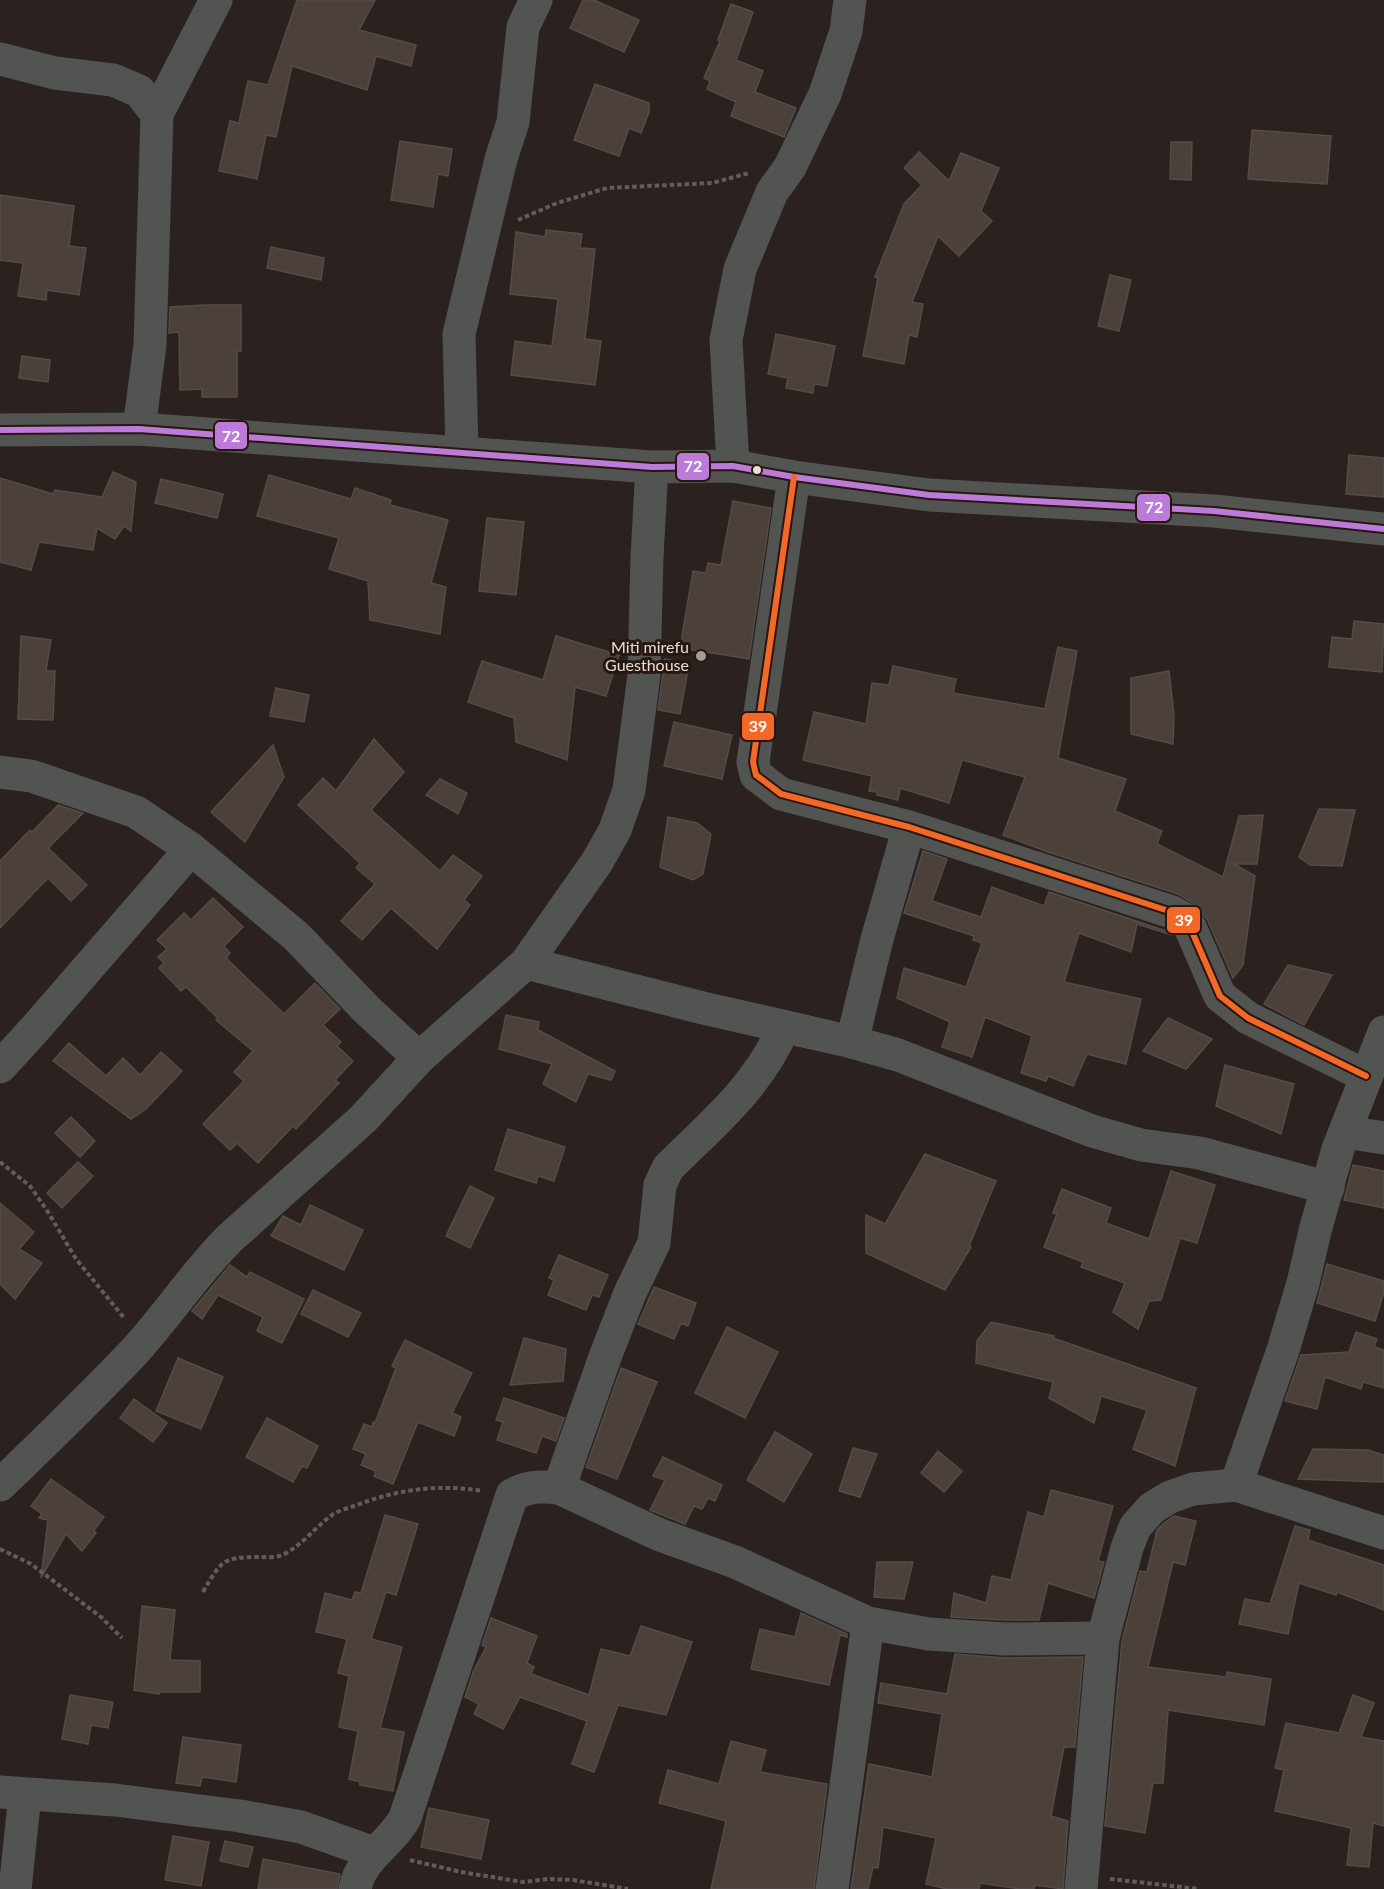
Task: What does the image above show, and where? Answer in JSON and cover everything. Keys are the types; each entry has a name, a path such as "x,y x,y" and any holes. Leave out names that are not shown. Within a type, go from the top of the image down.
{"street":[{"path":"139,429 150,345 157,114 216,0"},
{"path":"462,452 459,334 501,159 513,122 523,27 536,0"},
{"path":"733,466 726,340 740,269 772,192 790,167 825,94 846,31 850,0"},
{"path":"0,59 55,73 113,80 139,91 157,114"},
{"path":"0,430 139,429 652,467 733,466 794,477 929,495 1214,511 1384,529"},
{"path":"0,1485 54,1434 144,1340 214,1253 363,1119 419,1058 526,963 597,862 615,830 629,790 644,675 652,467"},
{"path":"794,477 753,762 756,775 780,794 909,827 1181,917 1190,927 1220,996 1230,1006 1248,1018 1366,1076"},
{"path":"0,772 31,776 136,812 191,849 296,936 367,1010 419,1058"},
{"path":"852,1042 876,942 909,827"},
{"path":"0,1067 191,849"},
{"path":"526,963 852,1042 898,1055 1092,1131 1141,1145 1200,1153 1328,1188"},
{"path":"559,1488 605,1357 630,1293 654,1243 660,1185 668,1168 751,1085 775,1047 784,1027"},
{"path":"1236,1485 1303,1283 1315,1231 1345,1132 1384,1032"},
{"path":"1345,1132 1384,1138"},
{"path":"1082,1882 1103,1638 1127,1548 1135,1527 1152,1508 1170,1497 1193,1489 1236,1485 1384,1533"},
{"path":"355,1889 357,1876 374,1853 394,1836 400,1827 414,1794 512,1495 523,1488 540,1486 559,1488 660,1535 735,1562 868,1623 929,1634 1005,1639 1103,1638"},
{"path":"832,1889 868,1623"},
{"path":"15,1889 13,1794 115,1800 240,1816 301,1827 374,1853"}],"path":[{"path":"483,232 557,203 607,188 712,183 747,173 790,167"},
{"path":"0,1162 30,1186 76,1259 144,1340"},
{"path":"203,1592 216,1569 225,1560 237,1556 279,1556 300,1544 335,1513 366,1501 401,1491 441,1487 512,1495"},
{"path":"0,1549 31,1564 101,1617 122,1638"},
{"path":"374,1853 461,1872 523,1882 548,1878 628,1889"},
{"path":"1082,1882 1199,1889"}],"building":[{"path":"297,0 375,0 359,30 416,45 411,66 376,56 367,90 292,66 276,137 266,135 257,179 219,171 230,121 239,123 248,81 268,85"},
{"path":"583,0 594,0 639,20 624,52 570,28"},
{"path":"731,4 753,12 736,60 763,71 755,92 796,108 784,137 731,116 736,102 707,89 710,81 704,78 720,41 718,40"},
{"path":"595,84 649,103 649,112 641,133 629,128 619,156 574,140"},
{"path":"1252,130 1331,136 1327,184 1248,179"},
{"path":"400,141 452,149 448,176 438,174 433,207 391,200"},
{"path":"1171,142 1192,142 1191,180 1170,179"},
{"path":"919,152 949,181 961,153 999,168 981,211 992,221 959,256 938,236 912,302 923,304 917,337 909,335 904,364 863,356 878,278 875,277 904,204 922,185 904,168"},
{"path":"0,195 74,206 69,246 86,248 79,295 47,290 46,300 18,296 23,263 0,260"},
{"path":"546,230 582,234 580,248 595,249 585,339 601,341 595,385 511,375 515,341 552,346 558,299 510,294 516,232 545,237"},
{"path":"271,247 324,258 321,280 267,268"},
{"path":"1110,275 1131,280 1119,331 1098,326"},
{"path":"241,305 241,351 237,351 237,397 202,397 202,389 180,390 179,332 169,333 170,307"},
{"path":"776,334 835,346 827,386 814,384 813,393 786,388 788,378 768,374"},
{"path":"22,356 50,360 48,382 19,378"},
{"path":"1349,455 1384,458 1384,497 1346,494"},
{"path":"113,472 136,482 131,531 124,526 115,539 97,528 93,550 39,542 31,570 0,562 0,478 53,494 55,490 102,497"},
{"path":"269,475 351,499 355,488 391,500 390,505 448,520 431,583 446,587 440,634 370,620 368,581 329,569 339,538 257,516"},
{"path":"161,479 223,494 217,518 155,503"},
{"path":"733,501 771,508 749,659 680,648 693,571 706,573 708,563 721,565"},
{"path":"487,518 524,522 516,595 479,591"},
{"path":"1354,621 1384,624 1382,672 1329,667 1332,637 1352,639"},
{"path":"21,636 51,640 46,671 55,671 53,720 18,719"},
{"path":"556,636 619,655 606,696 575,687 567,760 516,742 514,718 468,702 482,661 543,680"},
{"path":"1058,647 1077,651 1058,758 1126,779 1115,811 1162,831 1157,844 1223,877 1239,816 1263,815 1257,864 1234,864 1255,876 1243,965 1233,978 1207,919 1190,901 1178,894 1003,835 1025,777 962,760 949,803 900,788 898,800 869,791 872,776 803,760 814,712 866,724 872,683 889,685 893,666 956,679 953,693 1045,709"},
{"path":"665,659 689,664 680,714 658,710"},
{"path":"1169,671 1174,715 1173,744 1131,734 1131,678"},
{"path":"276,688 309,695 304,722 270,716"},
{"path":"674,722 732,735 722,779 664,766"},
{"path":"374,739 404,772 371,810 440,871 453,855 482,876 464,900 470,905 437,949 391,908 362,940 341,921 375,884 356,868 360,863 298,805 323,778 336,791"},
{"path":"273,745 284,777 245,842 211,812"},
{"path":"440,779 467,793 458,814 426,795"},
{"path":"58,805 83,813 48,848 87,885 71,901 48,878 0,928 0,861"},
{"path":"1319,809 1355,810 1342,866 1310,865 1299,857"},
{"path":"668,817 697,823 711,834 703,874 693,880 660,867"},
{"path":"923,851 947,859 932,901 981,917 992,887 1044,906 1049,892 1169,932 1172,935 1137,924 1131,952 1079,933 1064,982 1141,999 1126,1064 1087,1054 1073,1086 1048,1076 1046,1081 1021,1073 1032,1036 985,1017 972,1057 942,1047 950,1022 897,998 904,968 966,987 982,943 973,940 974,936 904,913"},
{"path":"213,898 243,927 224,946 230,953 226,958 284,1014 315,983 340,1009 323,1025 341,1042 337,1046 353,1061 335,1080 339,1083 296,1129 293,1126 258,1163 237,1143 230,1150 203,1124 244,1081 234,1072 253,1051 216,1020 218,1018 186,987 181,991 159,968 164,963 158,957 167,949 157,940 184,913 191,920"},
{"path":"1288,965 1332,975 1304,1025 1264,1004"},
{"path":"506,1015 539,1022 538,1030 615,1071 611,1080 588,1074 576,1102 543,1084 552,1064 499,1049"},
{"path":"1168,1018 1212,1039 1186,1069 1143,1051"},
{"path":"69,1043 106,1076 123,1058 140,1075 161,1052 182,1071 146,1109 131,1119 53,1061"},
{"path":"1225,1065 1294,1084 1281,1134 1216,1106"},
{"path":"71,1117 95,1141 80,1157 55,1133"},
{"path":"508,1129 565,1147 554,1181 538,1176 536,1183 495,1170"},
{"path":"925,1154 996,1181 969,1246 971,1247 945,1290 866,1253 866,1215 885,1224"},
{"path":"78,1162 93,1176 62,1208 47,1193"},
{"path":"1353,1165 1384,1171 1384,1208 1344,1200"},
{"path":"1171,1171 1215,1185 1197,1243 1180,1238 1161,1300 1149,1301 1138,1329 1113,1312 1125,1283 1081,1267 1083,1262 1044,1247 1057,1214 1053,1213 1062,1189 1111,1208 1106,1223 1149,1239"},
{"path":"470,1186 494,1198 470,1248 446,1236"},
{"path":"0,1203 34,1232 19,1249 42,1263 15,1299 0,1284"},
{"path":"310,1205 363,1230 344,1270 271,1236 283,1216 301,1225"},
{"path":"559,1255 608,1275 599,1297 592,1295 586,1310 548,1295 554,1280 549,1278"},
{"path":"1327,1264 1384,1281 1384,1292 1375,1321 1317,1303"},
{"path":"230,1265 247,1277 250,1272 304,1299 282,1343 257,1331 263,1317 218,1295 202,1319 192,1311"},
{"path":"654,1287 696,1303 688,1326 681,1323 674,1339 638,1324"},
{"path":"313,1290 361,1313 348,1337 301,1314"},
{"path":"991,1322 1054,1336 1053,1338 1196,1388 1175,1466 1133,1449 1147,1410 1101,1396 1094,1423 1049,1398 1053,1382 976,1363 977,1341"},
{"path":"727,1327 778,1352 745,1418 695,1393"},
{"path":"1356,1332 1377,1339 1374,1347 1384,1350 1384,1388 1363,1382 1361,1389 1325,1377 1317,1409 1285,1401 1301,1355 1349,1352"},
{"path":"524,1338 566,1349 563,1381 510,1385"},
{"path":"405,1340 472,1373 452,1413 461,1417 454,1436 418,1422 393,1484 374,1476 376,1471 361,1465 366,1454 353,1449 364,1424 372,1427 373,1422 375,1423 396,1368 392,1366"},
{"path":"178,1358 223,1377 201,1429 156,1411"},
{"path":"621,1368 657,1382 617,1479 586,1467"},
{"path":"504,1398 564,1418 556,1441 542,1436 536,1453 497,1440 503,1422 496,1420"},
{"path":"134,1399 167,1423 153,1442 120,1418"},
{"path":"267,1418 318,1446 307,1468 302,1466 293,1482 246,1457"},
{"path":"775,1432 812,1454 784,1502 747,1480"},
{"path":"853,1448 877,1454 860,1497 839,1491"},
{"path":"1313,1449 1368,1450 1384,1455 1384,1482 1298,1479"},
{"path":"938,1451 962,1471 944,1492 921,1473"},
{"path":"663,1457 722,1485 715,1501 708,1498 702,1509 694,1506 685,1524 650,1510 665,1480 653,1476"},
{"path":"51,1479 104,1517 94,1530 96,1533 82,1551 66,1534 41,1578 48,1520 39,1518 42,1514 31,1506"},
{"path":"1051,1490 1113,1506 1098,1561 1104,1562 1094,1598 1048,1583 1039,1620 951,1617 954,1593 986,1603 992,1576 1011,1580 1028,1512 1044,1517"},
{"path":"385,1515 418,1524 396,1595 386,1592 371,1639 402,1647 380,1728 404,1732 393,1791 360,1785 360,1782 349,1779 358,1731 339,1727 349,1676 338,1673 347,1639 316,1632 325,1593 352,1600 355,1592 361,1593"},
{"path":"1174,1516 1196,1521 1185,1565 1173,1562 1148,1667 1226,1677 1227,1672 1271,1679 1264,1725 1168,1710 1163,1783 1153,1783 1145,1833 1105,1826 1122,1641 1140,1571 1147,1572 1157,1530"},
{"path":"1295,1526 1310,1530 1308,1540 1384,1565 1384,1610 1337,1592 1336,1595 1299,1583 1288,1634 1239,1624 1245,1599 1270,1604"},
{"path":"877,1562 913,1562 904,1599 874,1597"},
{"path":"142,1606 175,1610 170,1660 200,1661 200,1692 160,1692 159,1694 134,1690"},
{"path":"801,1613 847,1634 847,1637 840,1635 829,1685 751,1669 760,1629 795,1637"},
{"path":"491,1618 537,1636 527,1663 534,1667 531,1674 589,1695 601,1649 630,1656 641,1626 692,1642 666,1715 618,1705 594,1772 572,1764 587,1721 520,1697 503,1729 474,1714 479,1704 465,1697 473,1672 486,1647 482,1645"},
{"path":"955,1654 1005,1658 1083,1657 1075,1747 1064,1747 1051,1816 1068,1821 1063,1889 1035,1885 1034,1889 1020,1889 980,1883 979,1889 947,1889 926,1884 936,1838 883,1827 878,1868 873,1867 868,1889 851,1889 869,1764 932,1777 942,1714 878,1703 881,1683 947,1694"},
{"path":"70,1695 113,1702 108,1728 91,1725 88,1744 62,1739"},
{"path":"1353,1695 1374,1703 1361,1737 1384,1741 1384,1826 1373,1823 1369,1867 1347,1865 1351,1828 1275,1811 1284,1770 1275,1768 1286,1723 1339,1733"},
{"path":"183,1737 241,1745 236,1782 202,1777 200,1786 176,1783"},
{"path":"731,1741 766,1750 760,1772 827,1784 814,1889 711,1889 726,1821 659,1803 668,1770 719,1784"},
{"path":"429,1808 489,1820 481,1859 421,1847"},
{"path":"173,1836 209,1842 201,1886 165,1880"},
{"path":"225,1841 253,1847 248,1867 220,1861"},
{"path":"263,1859 340,1874 337,1889 258,1889"}],"transit line":[{"name":"72","path":"0,430 139,429 652,467 733,466 794,477 929,495 1214,511 1384,529"},
{"name":"39","path":"794,477 753,762 756,775 781,794 909,827 1172,912 1181,917 1190,927 1220,996 1248,1018 1366,1076"}],"place":[{"name":"Miti mirefu Guesthouse","path":"701,656"}]}
